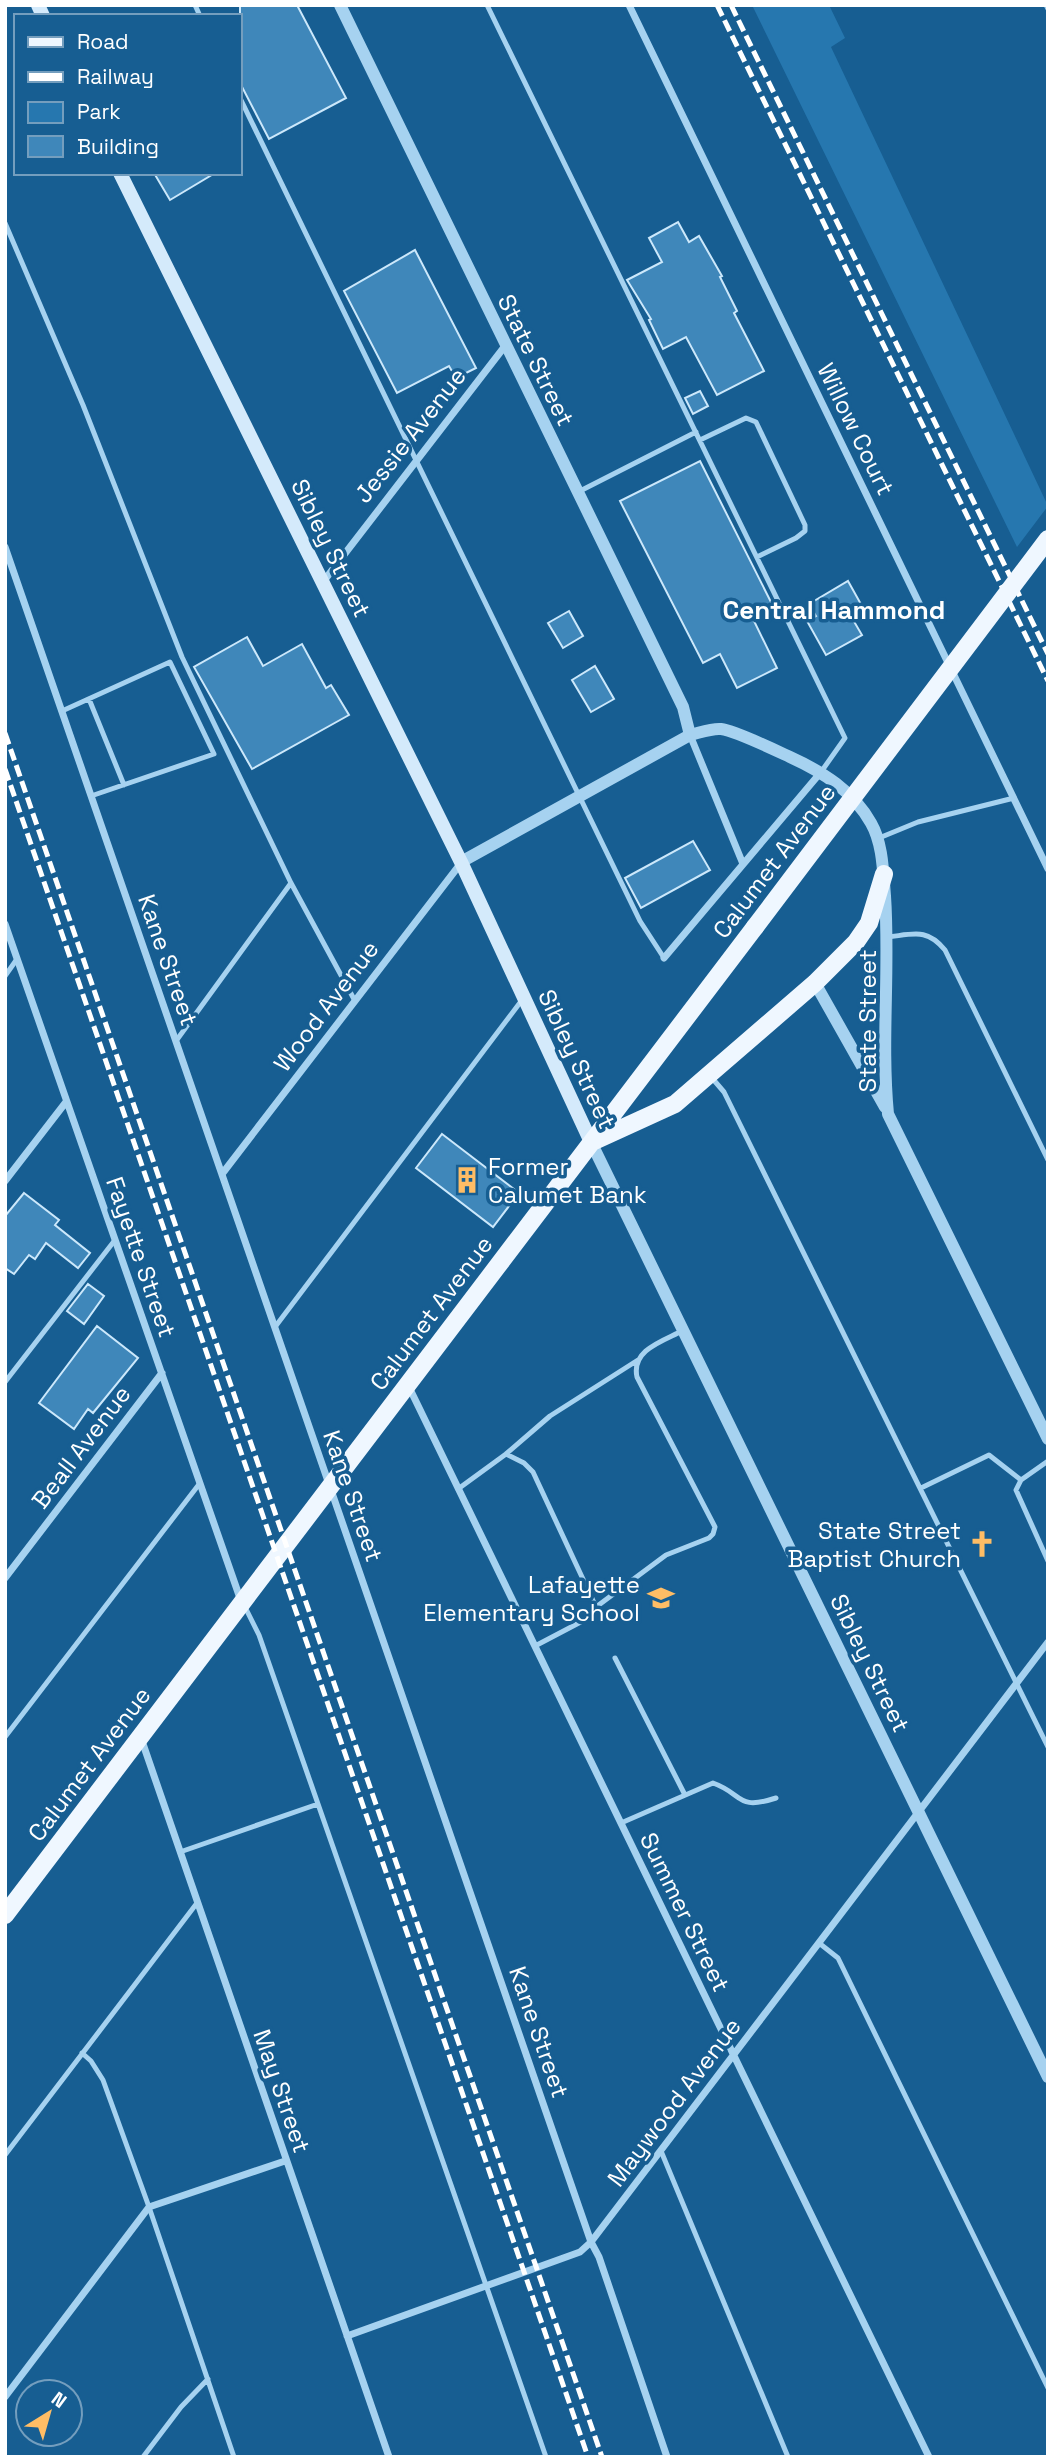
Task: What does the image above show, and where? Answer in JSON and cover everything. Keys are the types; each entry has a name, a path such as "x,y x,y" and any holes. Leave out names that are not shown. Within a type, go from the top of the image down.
{"main road":[{"name":"Sibley Street","path":"121,175 461,862 591,1142"},
{"name":"Calumet Avenue","path":"5,1915 1048,539"},
{"path":"591,1142 675,1104 815,983 856,942 869,923 884,874"}],"street":[{"name":"State Street","path":"340,5 683,707 690,735 743,864"},
{"name":"Willow Court","path":"629,5 1048,869"},
{"name":"Jessie Avenue","path":"323,583 505,346"},
{"name":"Kane Street","path":"5,547 667,2457"},
{"name":"State Street","path":"690,735 721,729 780,752 821,772 842,788 864,812 878,838 884,874 888,937 884,1076 888,1114 1048,1439"},
{"path":"461,862 690,735"},
{"name":"Calumet Avenue","path":"664,958 821,772"},
{"name":"Wood Avenue","path":"222,1174 461,862"},
{"name":"Fayette Street","path":"5,924 242,1602"},
{"path":"815,983 888,1114"},
{"path":"5,1181 66,1102"},
{"name":"Sibley Street","path":"591,1142 1048,2077"},
{"name":"Beall Avenue","path":"5,1578 162,1373"},
{"name":"Summer Street","path":"408,1384 929,2457"},
{"name":"Maywood Avenue","path":"348,2336 580,2252 591,2242 1048,1642"},
{"name":"May Street","path":"140,1737 389,2457"},
{"path":"5,2397 149,2207 285,2161"}],"lane":[{"path":"487,5 845,738 821,772"},
{"path":"242,102 640,921 664,958"},
{"path":"5,223 83,405 182,657 291,883 355,1001"},
{"path":"700,440 746,418 755,422 806,526 805,531 796,538 757,557"},
{"path":"578,493 696,432"},
{"path":"62,711 182,657"},
{"path":"170,662 214,754"},
{"path":"89,699 124,785"},
{"path":"91,796 227,750"},
{"path":"878,838 918,822 1014,798"},
{"path":"176,1041 291,883"},
{"path":"888,937 926,934 946,950 1048,1160"},
{"path":"5,975 18,959"},
{"path":"275,1327 524,998"},
{"path":"709,1075 724,1092 1048,1747"},
{"path":"5,1382 115,1240"},
{"path":"596,1607 666,1555 713,1534 715,1527 635,1370 638,1360 647,1348 683,1331"},
{"path":"458,1489 506,1454 551,1416 638,1360"},
{"path":"506,1454 524,1463 533,1472 596,1607 594,1615 535,1646"},
{"path":"921,1488 989,1455 1021,1480"},
{"path":"1048,1461 1021,1480 1016,1490 1048,1561"},
{"path":"5,1737 200,1483"},
{"path":"242,1602 259,1635 546,2457"},
{"path":"615,1658 685,1795"},
{"path":"621,1823 713,1783 741,1801 756,1804 776,1798"},
{"path":"180,1852 318,1804"},
{"path":"5,2155 197,1903"},
{"path":"819,1943 838,1958 1048,2388"},
{"path":"82,2053 91,2061 103,2080 234,2457"},
{"path":"661,2151 788,2457"},
{"path":"143,2457 181,2407 208,2379"}],"green space":[{"path":"752,5 829,5 845,38 831,47 1048,506 1017,547"}],"building":[{"path":"240,5 297,5 346,98 269,139 242,87"},
{"path":"155,175 212,175 170,200"},
{"path":"678,222 689,242 699,236 722,276 720,277 737,311 734,313 764,371 717,395 686,337 663,349 649,320 651,319 627,280 662,262 649,238"},
{"path":"415,250 476,368 456,378 449,366 397,393 344,291"},
{"path":"700,391 708,406 693,414 685,398"},
{"path":"700,461 775,610 754,621 777,668 737,688 720,654 703,663 620,501"},
{"path":"848,581 862,606 849,613 862,635 826,655 807,621 816,616 809,604"},
{"path":"569,611 583,636 563,648 548,623"},
{"path":"247,637 263,666 302,644 326,688 331,685 349,715 252,769 194,667"},
{"path":"595,666 614,699 591,712 572,680"},
{"path":"693,841 710,870 641,908 625,878"},
{"name":"Former Calumet Bank","path":"442,1134 519,1193 493,1227 416,1168"},
{"path":"24,1193 59,1220 55,1225 90,1253 78,1268 46,1243 35,1259 29,1255 14,1274 5,1268 5,1216"},
{"path":"88,1284 104,1296 84,1324 67,1311"},
{"path":"97,1326 138,1358 93,1413 88,1409 74,1429 39,1403"}],"railway":[{"path":"717,5 1048,681"},
{"path":"731,5 1048,654"},
{"path":"5,733 602,2457"},
{"path":"5,769 588,2457"}],"place":[{"name":"Former Calumet Bank","path":"467,1180"},
{"name":"State Street Baptist Church","path":"982,1544"},
{"name":"Lafayette Elementary School","path":"661,1598"}],"district":[{"name":"Central Hammond","path":"834,610"}]}
